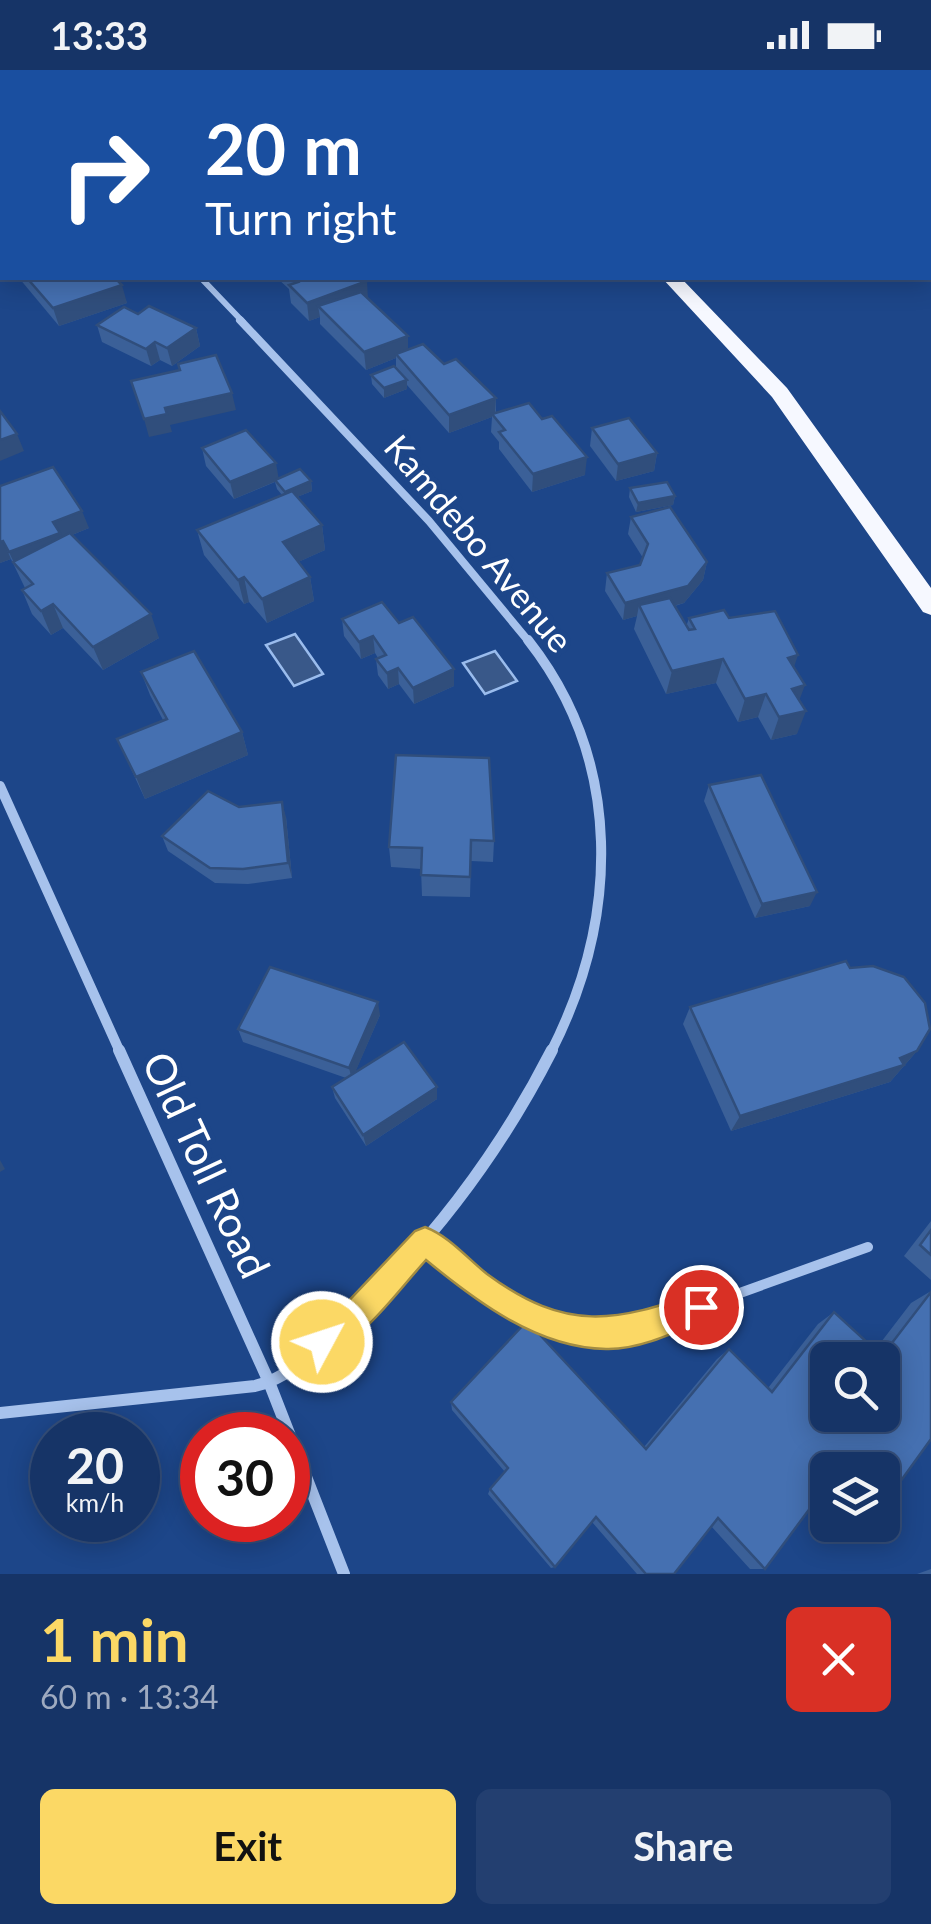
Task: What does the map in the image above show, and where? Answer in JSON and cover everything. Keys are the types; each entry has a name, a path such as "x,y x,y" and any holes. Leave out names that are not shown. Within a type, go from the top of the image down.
{"highway":[{"path":"673,280 734,334 774,380 931,606"}],"street":[{"name":"Kamdebo Avenue","path":"203,280 461,557 558,681 582,728 598,795 606,870 592,936 568,1014 535,1087 476,1181 348,1323 270,1382"},
{"name":"Old Toll Road","path":"0,786 270,1382 344,1574"},
{"path":"0,1413 270,1382"}],"lane":[{"path":"425,1241 480,1286 532,1316 607,1334 634,1330 868,1247"}],"water":[{"path":"295,634 323,674 294,686 266,645"},
{"path":"495,651 517,681 485,694 463,663"}],"building":[{"path":"29,280 117,280 122,285 53,308"},
{"path":"296,280 367,281 307,303 289,285 298,282"},
{"path":"361,292 408,336 364,352 318,306"},
{"path":"149,306 196,328 167,348 155,342 146,349 97,325 124,307 138,314"},
{"path":"423,344 444,364 456,359 496,398 449,415 396,354"},
{"path":"216,355 232,393 165,408 167,414 144,419 131,381 180,370 178,364"},
{"path":"394,366 407,380 384,388 371,375"},
{"path":"529,403 542,419 552,416 587,457 533,474 499,432 505,430 492,414"},
{"path":"0,411 17,434 0,440"},
{"path":"629,418 657,453 618,464 592,428"},
{"path":"246,430 276,463 230,482 202,448"},
{"path":"53,467 82,511 53,522 60,533 9,552 0,542 0,486"},
{"path":"300,469 311,481 285,492 275,480"},
{"path":"667,482 675,496 638,503 630,488"},
{"path":"292,491 322,525 283,542 310,577 262,599 244,577 238,580 197,530"},
{"path":"670,507 707,562 688,586 625,603 607,573 640,565 648,544 631,517"},
{"path":"70,533 151,614 93,647 53,604 41,611 22,590 33,584 13,562"},
{"path":"670,598 689,630 695,629 689,618 724,610 729,618 775,611 798,655 788,658 805,685 792,689 806,711 779,717 766,694 745,699 723,659 672,671 639,605"},
{"path":"382,602 399,623 413,617 454,669 413,688 398,668 387,673 376,659 386,655 373,636 359,642 342,619"},
{"path":"194,651 242,732 136,777 117,739 167,719 141,672"},
{"path":"396,755 489,758 494,841 471,840 470,877 421,875 422,848 389,847"},
{"path":"761,775 817,892 762,904 709,785"},
{"path":"208,791 239,807 282,802 288,863 243,869 210,868 162,836"},
{"path":"846,961 850,968 873,966 904,977 925,1003 930,1029 917,1051 900,1058 904,1065 740,1116 690,1007"},
{"path":"270,967 378,1002 349,1068 238,1029"},
{"path":"404,1042 437,1087 363,1135 332,1087"},
{"path":"931,1230 931,1255 920,1245"},
{"path":"931,1292 931,1439 900,1482 900,1452 810,1452 810,1508 765,1569 718,1518 674,1574 646,1574 596,1517 555,1567 490,1489 508,1468 451,1402 527,1321 646,1449 729,1349 772,1392 810,1343 810,1432 900,1432 900,1342 893,1342"},
{"path":"834,1312 867,1342 811,1342"}],"route":[{"path":"322,1342 348,1323 425,1241 480,1286 532,1316 570,1328 607,1334 634,1330 701,1307"}]}
